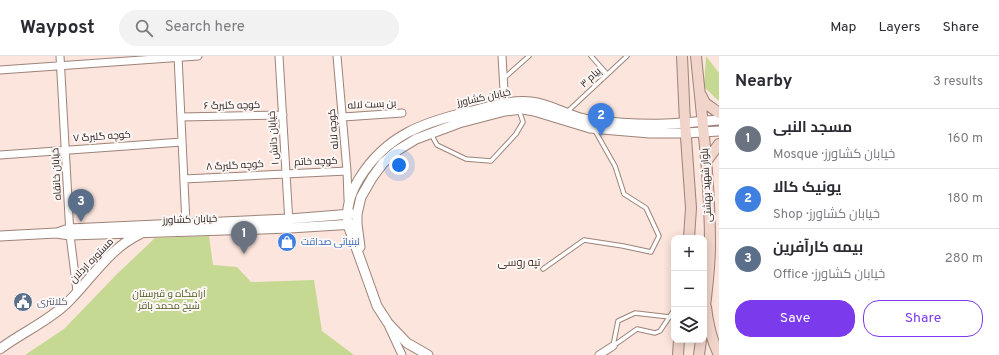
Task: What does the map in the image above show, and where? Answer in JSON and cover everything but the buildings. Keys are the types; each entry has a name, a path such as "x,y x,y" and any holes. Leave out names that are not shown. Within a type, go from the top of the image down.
{"main road":[{"name":"بلوار شهید بهشتی","path":"682,56 685,128 691,208 689,235"},
{"name":"بلوار شهید بهشتی","path":"696,56 706,162 710,245 707,287"},
{"path":"700,91 705,103 719,113"},
{"path":"706,162 719,144"},
{"path":"707,307 712,338 719,355"},
{"path":"678,355 680,343"},
{"path":"699,355 701,343"}],"street":[{"name":"خیابان خانقاه","path":"60,56 70,233 77,291"},
{"path":"0,70 198,56"},
{"name":"خیابان دانش ۱","path":"279,56 289,224"},
{"name":"کوچه لاله","path":"337,56 343,117 348,201"},
{"path":"502,56 505,107"},
{"path":"178,57 186,224"},
{"name":"خیابان کشاورز","path":"352,224 347,214 348,201 372,160 385,147 410,131 450,116 532,102 588,119 634,124 664,124 685,128"},
{"name":"خیابان کشاورز","path":"352,224 357,214 362,197 372,178 383,163 398,150 416,139 505,107 534,111 594,128 650,133 703,126 719,120"},
{"name":"بن بست لاله","path":"343,117 402,113"},
{"name":"کوچه گلبرگ ۶","path":"181,117 282,115"},
{"name":"خیابان کشاورز","path":"703,126 719,130"},
{"name":"کوچه گلبرگ ۷","path":"0,155 182,142"},
{"name":"کوچه خاتم","path":"286,174 347,171"},
{"name":"کوچه گلبرگ ۸","path":"184,179 286,174"},
{"name":"خیابان کشاورز","path":"0,238 56,233 142,232 289,224 347,214 357,214"},
{"name":"خیابان کشاورز","path":"70,233 186,224 352,224"},
{"path":"352,224 377,306 388,323 402,355"},
{"name":"مستوره اردلان","path":"0,349 55,313 67,303 107,258 130,239 142,232"},
{"path":"0,238 70,233 98,234 130,239"},
{"path":"388,323 407,343 428,355"},
{"path":"599,355 613,346"}],"lane":[{"path":"503,80 529,56"},
{"path":"591,56 607,74"},
{"name":"پیام ۳","path":"567,112 627,56"},
{"path":"431,133 437,145 466,159 491,161 516,134 523,122 519,110"},
{"path":"543,269 584,240 651,252 659,236 646,208 624,194 615,166 594,128"},
{"path":"635,313 670,317 660,331 655,333 637,329 613,346 618,321 624,317 635,313"}],"green space":[{"path":"706,56 719,73 719,101 704,87"},
{"name":"آرامگاه و قبرستان شیخ محمد باقر","path":"209,236 213,265 237,267 251,282 314,280 322,331 354,355 25,355 64,329 117,274 155,238"}],"place":[{"name":"یونیک کالا","path":"601,136"},
{"name":"بیمه کارآفرین","path":"81,222"},
{"name":"لبنیاتی ‌صداقت","path":"287,242"},
{"name":"مسجد النبی","path":"244,254"},
{"name":"کلانتری","path":"23,302"}],"district":[{"name":"تپه روسی","path":"519,263"}]}
